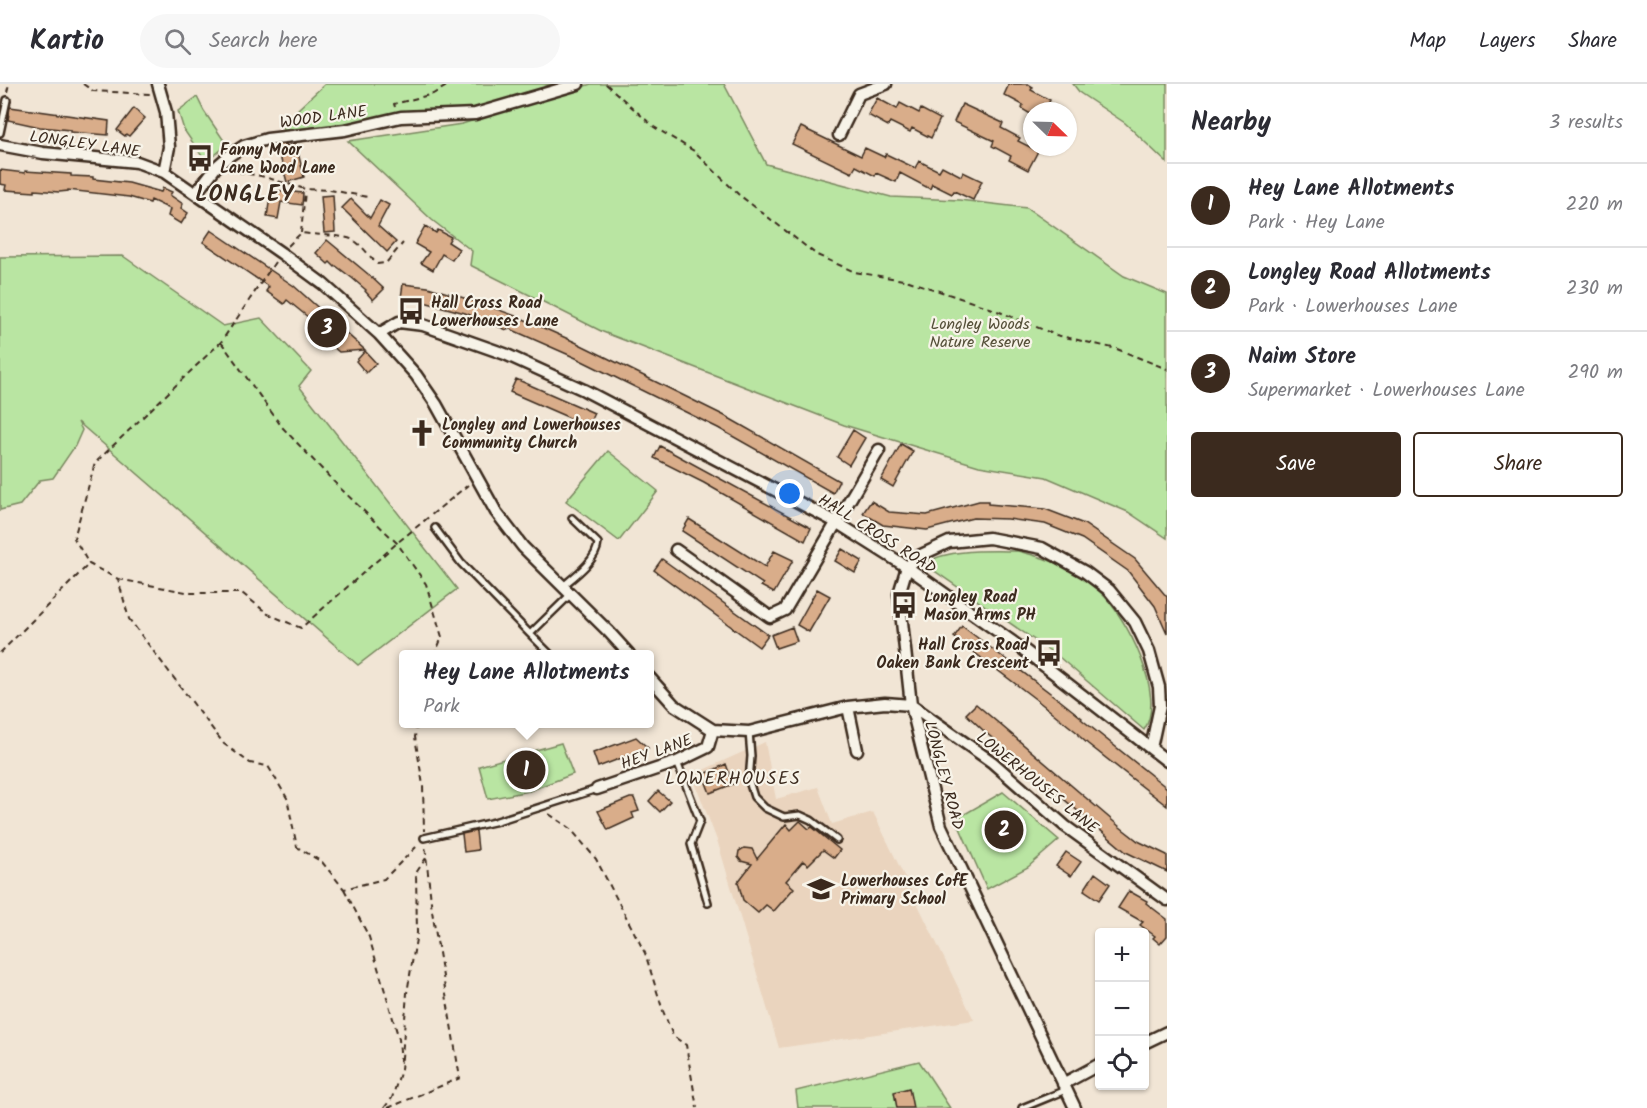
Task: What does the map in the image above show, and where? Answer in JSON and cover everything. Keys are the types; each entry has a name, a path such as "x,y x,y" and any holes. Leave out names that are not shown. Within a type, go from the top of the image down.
{"street":[{"path":"158,84 166,112 169,147 164,172"},
{"name":"WOOD LANE","path":"196,193 216,167 244,147 267,139 345,130 401,117 475,114 578,84"},
{"path":"839,135 859,94 886,84"},
{"name":"LONGLEY LANE","path":"0,146 43,153 137,162 164,172 196,193"},
{"path":"196,193 323,284 379,334 416,375 436,404 496,512 523,547 625,650"},
{"name":"HALL CROSS ROAD","path":"379,334 399,322 423,325 505,354 584,390 836,522 907,567 1024,650 1167,761"},
{"path":"676,550 770,617 784,610 879,450"},
{"path":"907,567 921,555 949,542 989,538 1042,548 1086,572 1109,590 1135,622 1149,651 1160,687 1160,706 1151,748"},
{"name":"LONGLEY ROAD","path":"907,567 899,594 911,705 941,826 1075,1108"},
{"path":"654,683 674,705 713,730 748,732 849,707 885,703 911,705"},
{"name":"LOWERHOUSES LANE","path":"911,705 992,762 1065,826 1167,900"},
{"path":"849,707 857,750"},
{"name":"HEY LANE","path":"597,789 677,762 708,747 713,730"},
{"path":"1149,1041 1167,1032"},
{"path":"1064,1087 1095,1067"}],"lane":[{"path":"0,133 7,100"},
{"path":"530,634 596,553 598,543 572,518"},
{"path":"435,528 461,563 546,650"},
{"path":"748,732 752,756 749,781 754,797 765,808 784,817 800,815 811,820 837,840"},
{"path":"677,762 700,821 692,844 708,903"},
{"path":"424,838 494,822 597,789"},
{"path":"1022,1108 1064,1087"}],"path":[{"path":"83,84 93,91 161,95"},
{"path":"401,117 394,104 434,94 450,84"},
{"path":"606,84 654,127 694,151 738,194 817,255 855,273 909,281 990,308 1056,335 1117,349 1167,369"},
{"path":"216,167 261,176 305,189 368,196"},
{"path":"305,189 301,233 281,253 221,342 95,463 74,538 89,564 118,579 191,593 242,594 268,614 301,628 397,543 477,478"},
{"path":"301,233 353,240 377,264 386,263 403,243"},
{"path":"221,342 282,427 397,543 426,584 442,637 437,650"},
{"path":"0,653 89,564"},
{"path":"118,579 129,619 224,744 250,763 268,766 287,798 297,847 322,862 344,889 369,937 399,1039 401,1071"},
{"path":"388,1108 460,1078 432,911 424,838 423,785 415,737 416,728"},
{"path":"541,807 570,828 596,859 645,953 673,1036 686,1045 697,1108"},
{"path":"344,889 384,879 424,838"},
{"path":"384,1108 392,1098 401,1071 407,993 417,933 416,873 426,858"}],"shaded area":[{"name":"Lowerhouses CofE Primary School","path":"765,742 776,799 818,787 832,824 873,812 974,1020 779,1048 718,843 692,775"}],"green space":[{"path":"325,84 560,84 467,112 286,138 282,124"},
{"name":"Longley Woods Nature Reserve","path":"591,84 724,84 766,164 891,197 959,200 1027,208 1124,276 1167,294 1167,538 1128,512 1046,477 979,466 844,425 603,332 470,265 472,251 432,220 348,141 462,124"},
{"path":"1073,84 1167,84 1167,163 1125,123 1080,93"},
{"path":"197,97 227,145 206,162 184,130 178,111"},
{"path":"123,256 223,326 261,318 311,371 299,386 457,589 358,665 78,422 82,430 75,446 53,478 40,480 20,505 0,510 0,257"},
{"path":"608,451 658,491 619,541 566,501"},
{"path":"1018,551 1041,557 1071,570 1099,591 1121,618 1141,657 1151,697 1150,715 1144,730 1059,657 926,565 933,560 955,553"},
{"path":"561,743 573,774 529,791 488,799 479,766"},
{"path":"1003,792 1059,840 1028,867 987,889 956,819"},
{"path":"919,1061 950,1108 798,1108 796,1091"}],"building":[{"path":"1009,84 1028,84 1033,87 1031,90 1050,100 1049,102 1023,102 1023,105 1004,95"},
{"path":"877,98 897,109 900,103 919,113 921,109 940,119 931,138 912,128 910,132 890,122 888,126 868,115"},
{"path":"962,104 1003,123 1001,128 1020,138 1018,141 1023,144 1023,156 1035,156 1028,170 1009,160 1011,156 992,146 994,141 954,122"},
{"path":"10,107 109,121 108,135 70,132 70,130 40,127 8,120"},
{"path":"134,108 145,118 129,136 126,134 125,136 117,130"},
{"path":"801,127 861,156 865,148 884,157 886,154 915,168 919,161 939,171 942,166 961,176 963,172 982,181 973,200 954,191 952,194 932,184 930,189 900,173 896,182 876,173 875,176 856,166 852,173 792,144"},
{"path":"286,144 287,146 296,144 304,177 287,182 277,145"},
{"path":"0,170 93,177 93,179 129,183 161,192 163,188 172,192 170,195 183,204 181,208 188,213 181,224 168,216 170,209 151,200 150,203 129,197 68,190 59,192 35,190 35,192 5,190 6,185 0,184"},
{"path":"271,190 303,193 302,205 281,202 278,219 267,217"},
{"path":"333,195 335,232 324,233 321,196"},
{"path":"351,199 370,218 380,200 389,205 378,226 396,242 387,252 342,208"},
{"path":"425,226 436,233 438,230 451,237 448,242 459,249 452,260 442,254 433,270 421,263 429,252 415,244"},
{"path":"211,230 294,286 365,350 339,352 310,327 314,322 287,300 284,304 266,291 269,287 203,242"},
{"path":"327,240 384,289 373,300 366,290 352,278 330,262 328,264 316,253"},
{"path":"403,284 428,287 477,302 521,318 575,342 725,416 839,481 833,493 718,428 576,358 508,328 507,330 465,313 401,298"},
{"path":"365,351 376,363 366,373 356,361"},
{"path":"516,379 594,413 588,426 510,392"},
{"path":"853,430 865,438 849,465 837,457"},
{"path":"901,444 913,451 893,487 881,480"},
{"path":"660,446 811,528 805,541 704,483 654,458"},
{"path":"871,501 889,512 927,515 979,501 988,501 988,504 1045,509 1084,524 1135,559 1167,597 1167,633 1155,606 1128,571 1082,539 1045,524 1008,519 973,518 927,530 883,525 863,513"},
{"path":"689,519 765,567 774,551 793,560 774,593 682,531"},
{"path":"842,549 862,561 855,573 835,561"},
{"path":"662,559 768,635 759,647 654,570"},
{"path":"817,589 830,596 809,632 797,625"},
{"path":"962,626 1062,702 1167,788 1167,806 1038,701 954,637"},
{"path":"792,627 797,641 776,648 771,635"},
{"path":"976,704 1120,827 1138,841 1167,855 1167,872 1126,852 985,732 966,714"},
{"path":"636,737 648,748 598,767 593,753"},
{"path":"726,764 733,784 710,793 703,775"},
{"path":"658,791 670,801 660,812 649,801"},
{"path":"634,798 639,811 632,813 634,818 608,830 598,811"},
{"path":"800,821 809,829 812,827 840,850 834,858 823,850 808,865 803,861 786,881 794,888 774,911 766,905 758,913 743,900 738,882 752,864 741,861 738,857 739,851 744,848 752,849 757,859 786,824 791,830"},
{"path":"476,831 478,850 464,852 462,834"},
{"path":"1066,852 1081,862 1071,876 1056,866"},
{"path":"1095,873 1110,884 1099,900 1084,890"},
{"path":"1129,891 1147,901 1146,903 1167,919 1167,936 1160,944 1153,938 1155,936 1149,932 1149,928 1140,925 1143,922 1118,908"},
{"path":"909,1088 913,1108 897,1108 894,1092"}],"place":[{"name":"Fanny Moor Lane Wood Lane","path":"200,158"},
{"name":"Hall Cross Road Lowerhouses Lane","path":"411,311"},
{"name":"Naim Store","path":"327,328"},
{"name":"Longley and Lowerhouses Community Church","path":"422,433"},
{"name":"Longley Road Mason Arms PH","path":"904,605"},
{"name":"Hall Cross Road Oaken Bank Crescent","path":"1049,653"},
{"name":"Hey Lane Allotments","path":"526,770"},
{"name":"Longley Road Allotments","path":"1004,830"},
{"name":"Lowerhouses CofE Primary School","path":"821,889"}],"district":[{"name":"LONGLEY","path":"245,193"},
{"name":"LOWERHOUSES","path":"733,778"}]}
